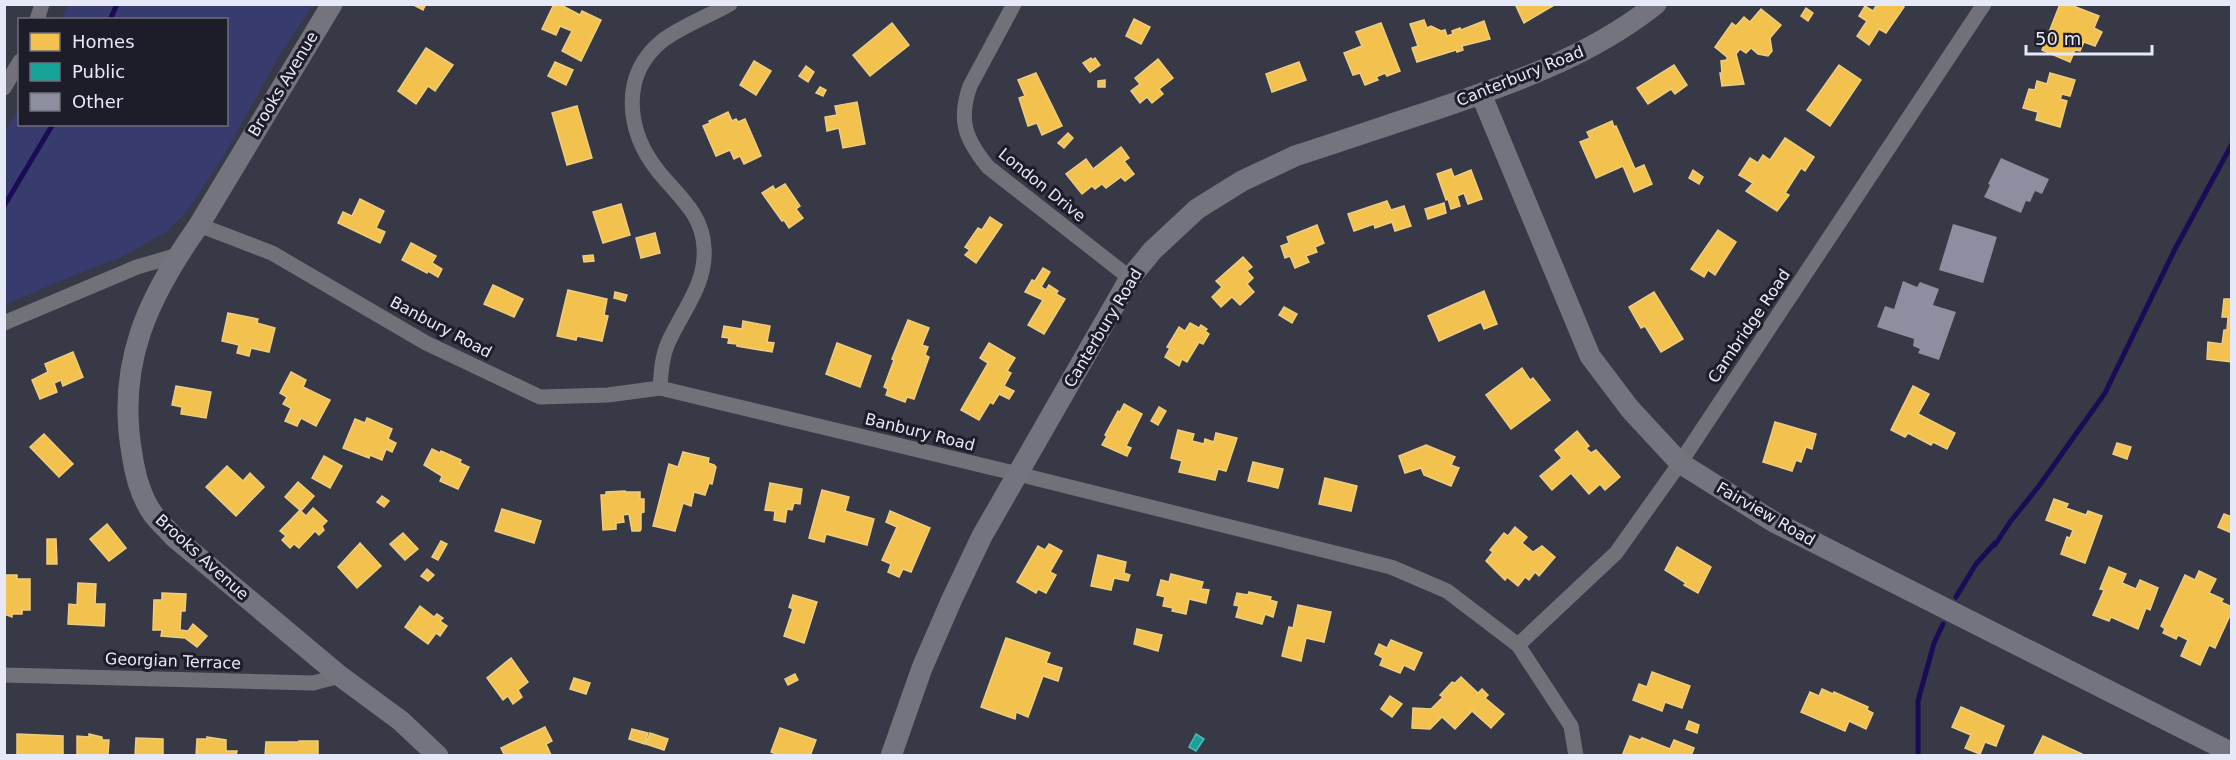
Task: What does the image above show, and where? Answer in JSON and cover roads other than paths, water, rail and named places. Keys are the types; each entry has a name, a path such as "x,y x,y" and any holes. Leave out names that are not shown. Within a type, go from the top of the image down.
{"street":[{"name":"Brooks Avenue","path":"332,4 199,225 178,255 144,323 130,367 127,389 129,436 135,474 142,496 152,513 174,537 340,676 401,721 438,756"},
{"path":"660,388 662,362 667,345 700,280 705,249 703,232 697,217 684,198 658,171 638,139 633,123 633,87 649,54 663,40 730,4"},
{"name":"London Drive","path":"1014,4 970,86 965,100 965,129 979,155 988,166 1130,278"},
{"name":"Canterbury Road","path":"891,756 922,668 982,536 1130,278 1177,226 1197,209 1242,181 1295,156 1481,94 1578,53 1616,33 1656,4"},
{"name":"Cambridge Road","path":"1518,645 1616,553 1680,463 1984,4"},
{"path":"4,88 18,64"},
{"name":"Fairview Road","path":"1481,94 1590,356 1630,409 1680,463 1774,522 2232,753"},
{"name":"Banbury Road","path":"199,225 272,253 426,343 540,397 608,395 660,388 1391,567 1447,591 1518,645 1571,726 1576,756"},
{"path":"4,323 137,267 178,255"},
{"name":"Georgian Terrace","path":"4,675 314,684 340,676"}],"waterway":[{"path":"111,18 117,4"},
{"path":"4,206 52,126"},
{"path":"1956,597 1976,564 1995,543 1995,545 2105,393 2175,249 2232,144"},
{"path":"1918,756 1918,701 1934,643 1943,624"}]}
